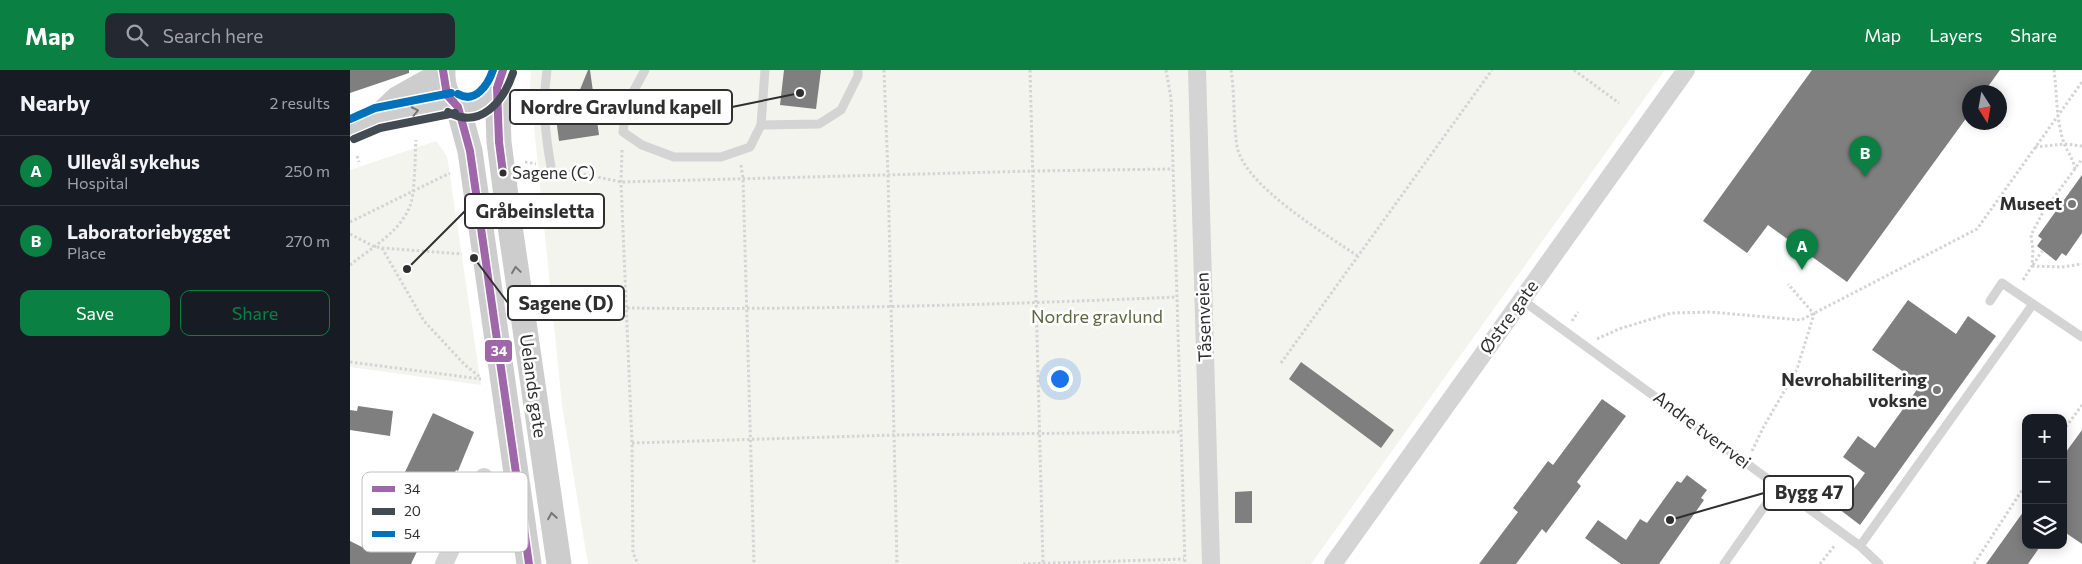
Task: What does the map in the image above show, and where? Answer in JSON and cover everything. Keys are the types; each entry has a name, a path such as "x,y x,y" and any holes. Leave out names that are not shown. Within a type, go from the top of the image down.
{"main road":[{"name":"Uelands gate","path":"443,72 444,85 456,105 470,151 517,472"},
{"path":"377,118 397,99 443,72"},
{"name":"Uelands gate","path":"456,105 468,108 479,105 489,98 500,79"},
{"name":"Uelands gate","path":"500,79 499,142 559,564"},
{"path":"350,130 377,118 456,105"},
{"name":"Uelands gate","path":"528,550 530,564"}],"street":[{"name":"Tåsenveien","path":"1197,70 1211,564"},
{"name":"Østre gate","path":"1332,564 1686,70"},
{"path":"444,564 450,552"}],"lane":[{"path":"547,70 544,95 544,124 551,167"},
{"path":"645,70 627,103 623,132 642,145 674,157 721,157 750,147 761,125 765,70"},
{"path":"761,125 819,124 841,110 858,76 858,70"},
{"path":"1990,301 2002,283 2082,337"},
{"name":"Andre tverrvei","path":"1522,300 1860,546 1879,564"},
{"path":"1860,546 2033,304"},
{"path":"1724,564 1778,487"}],"path":[{"path":"884,70 892,307 897,564"},
{"path":"1030,70 1044,564"},
{"path":"1166,70 1171,98 1185,564"},
{"path":"1231,70 1237,148 1250,174 1272,195 1359,257"},
{"path":"1281,363 1492,70"},
{"path":"1574,70 1619,103"},
{"path":"2054,70 2060,126 2065,144 2074,162 2075,170"},
{"path":"1597,339 1619,329 1670,313 1710,312 1801,320 1814,314 1976,228 2082,82"},
{"path":"623,132 621,182 632,443 634,553 638,564"},
{"path":"350,265 390,234 403,220 411,205 416,140"},
{"path":"2035,147 2065,144 2082,146"},
{"path":"738,151 743,178 754,564"},
{"path":"357,156 359,162"},
{"path":"2032,266 2033,250 2031,235 2042,214 2082,159"},
{"path":"525,162 621,182 1034,170 1173,169"},
{"path":"350,222 412,190 453,172"},
{"path":"350,234 373,246 382,248 462,254"},
{"path":"350,362 482,379 465,365 424,321 382,248"},
{"path":"2014,291 2042,251"},
{"path":"2032,266 2062,267 2082,264"},
{"path":"1788,284 1814,314"},
{"path":"627,308 892,307 1177,297"},
{"path":"1572,321 1578,312"},
{"path":"1746,463 1763,428 1797,369 1814,314"},
{"path":"2067,426 2082,405"},
{"path":"632,443 895,435 1181,432"},
{"path":"1974,564 2022,490"},
{"path":"1820,564 1837,542"},
{"path":"1022,564 1184,559"}],"green space":[{"name":"Nordre gravlund","path":"531,70 1665,70 1311,564 588,564 562,405 530,86"},
{"path":"436,141 447,156 481,385 350,367 350,170"}],"building":[{"path":"350,70 409,70 409,73 350,93"},
{"path":"588,70 590,70 599,135 559,141 553,95 579,92"},
{"path":"784,70 821,70 816,109 780,105"},
{"path":"1812,70 2000,70 1989,85 1962,85 1962,124 1847,282 1768,225 1747,253 1703,221"},
{"name":"Museet","path":"2082,175 2082,233 2066,256 2062,253 2056,261 2037,246 2042,239 2038,236"},
{"path":"1908,300 1956,334 1968,316 1996,336 1860,525 1839,509 1865,473 1843,457 1858,436 1875,448 1921,384 1872,350"},
{"path":"1301,362 1394,430 1381,448 1289,379"},
{"path":"1602,399 1626,416 1577,482 1581,486 1546,533 1542,529 1516,564 1479,564 1518,512 1513,508 1548,461 1553,465"},
{"path":"358,406 393,411 390,436 350,430 350,410 357,411"},
{"path":"433,413 474,432 458,471 405,472"},
{"path":"2082,430 2082,544 2067,534 2067,451"},
{"path":"1687,475 1707,490 1701,498 1704,500 1659,564 1621,564 1585,538 1598,520 1626,540 1640,519 1647,523 1677,481 1681,483"},
{"path":"1252,491 1252,523 1235,523 1235,492"},
{"path":"2022,514 2022,549 2038,549 2028,564 1986,564"},
{"path":"350,541 362,547 362,552 417,552 411,564 350,564"}],"transit line":[{"name":"34","path":"443,70 447,95 458,107 470,151 516,472"},
{"name":"54","path":"458,94 470,97 475,95 484,87 493,70"},
{"name":"34","path":"503,70 497,88 499,142 503,173"},
{"name":"20","path":"448,112 460,117 470,118 489,110 503,94 513,73"},
{"name":"54","path":"350,119 375,108 451,93"},
{"name":"20","path":"354,139 380,128 455,113"},
{"name":"34","path":"527,552 529,564"}],"place":[{"name":"Nordre Gravlund kapell","path":"800,93"},
{"name":"Sagene (C)","path":"503,173"},
{"name":"Laboratoriebygget","path":"1865,177"},
{"name":"Museet","path":"2072,204"},
{"name":"Sagene (D)","path":"474,258"},
{"name":"Gråbeinsletta","path":"407,269"},
{"name":"Ullevål sykehus","path":"1802,270"},
{"name":"Nevrohabilitering voksne","path":"1937,390"},
{"name":"Bygg 47","path":"1670,520"}]}
